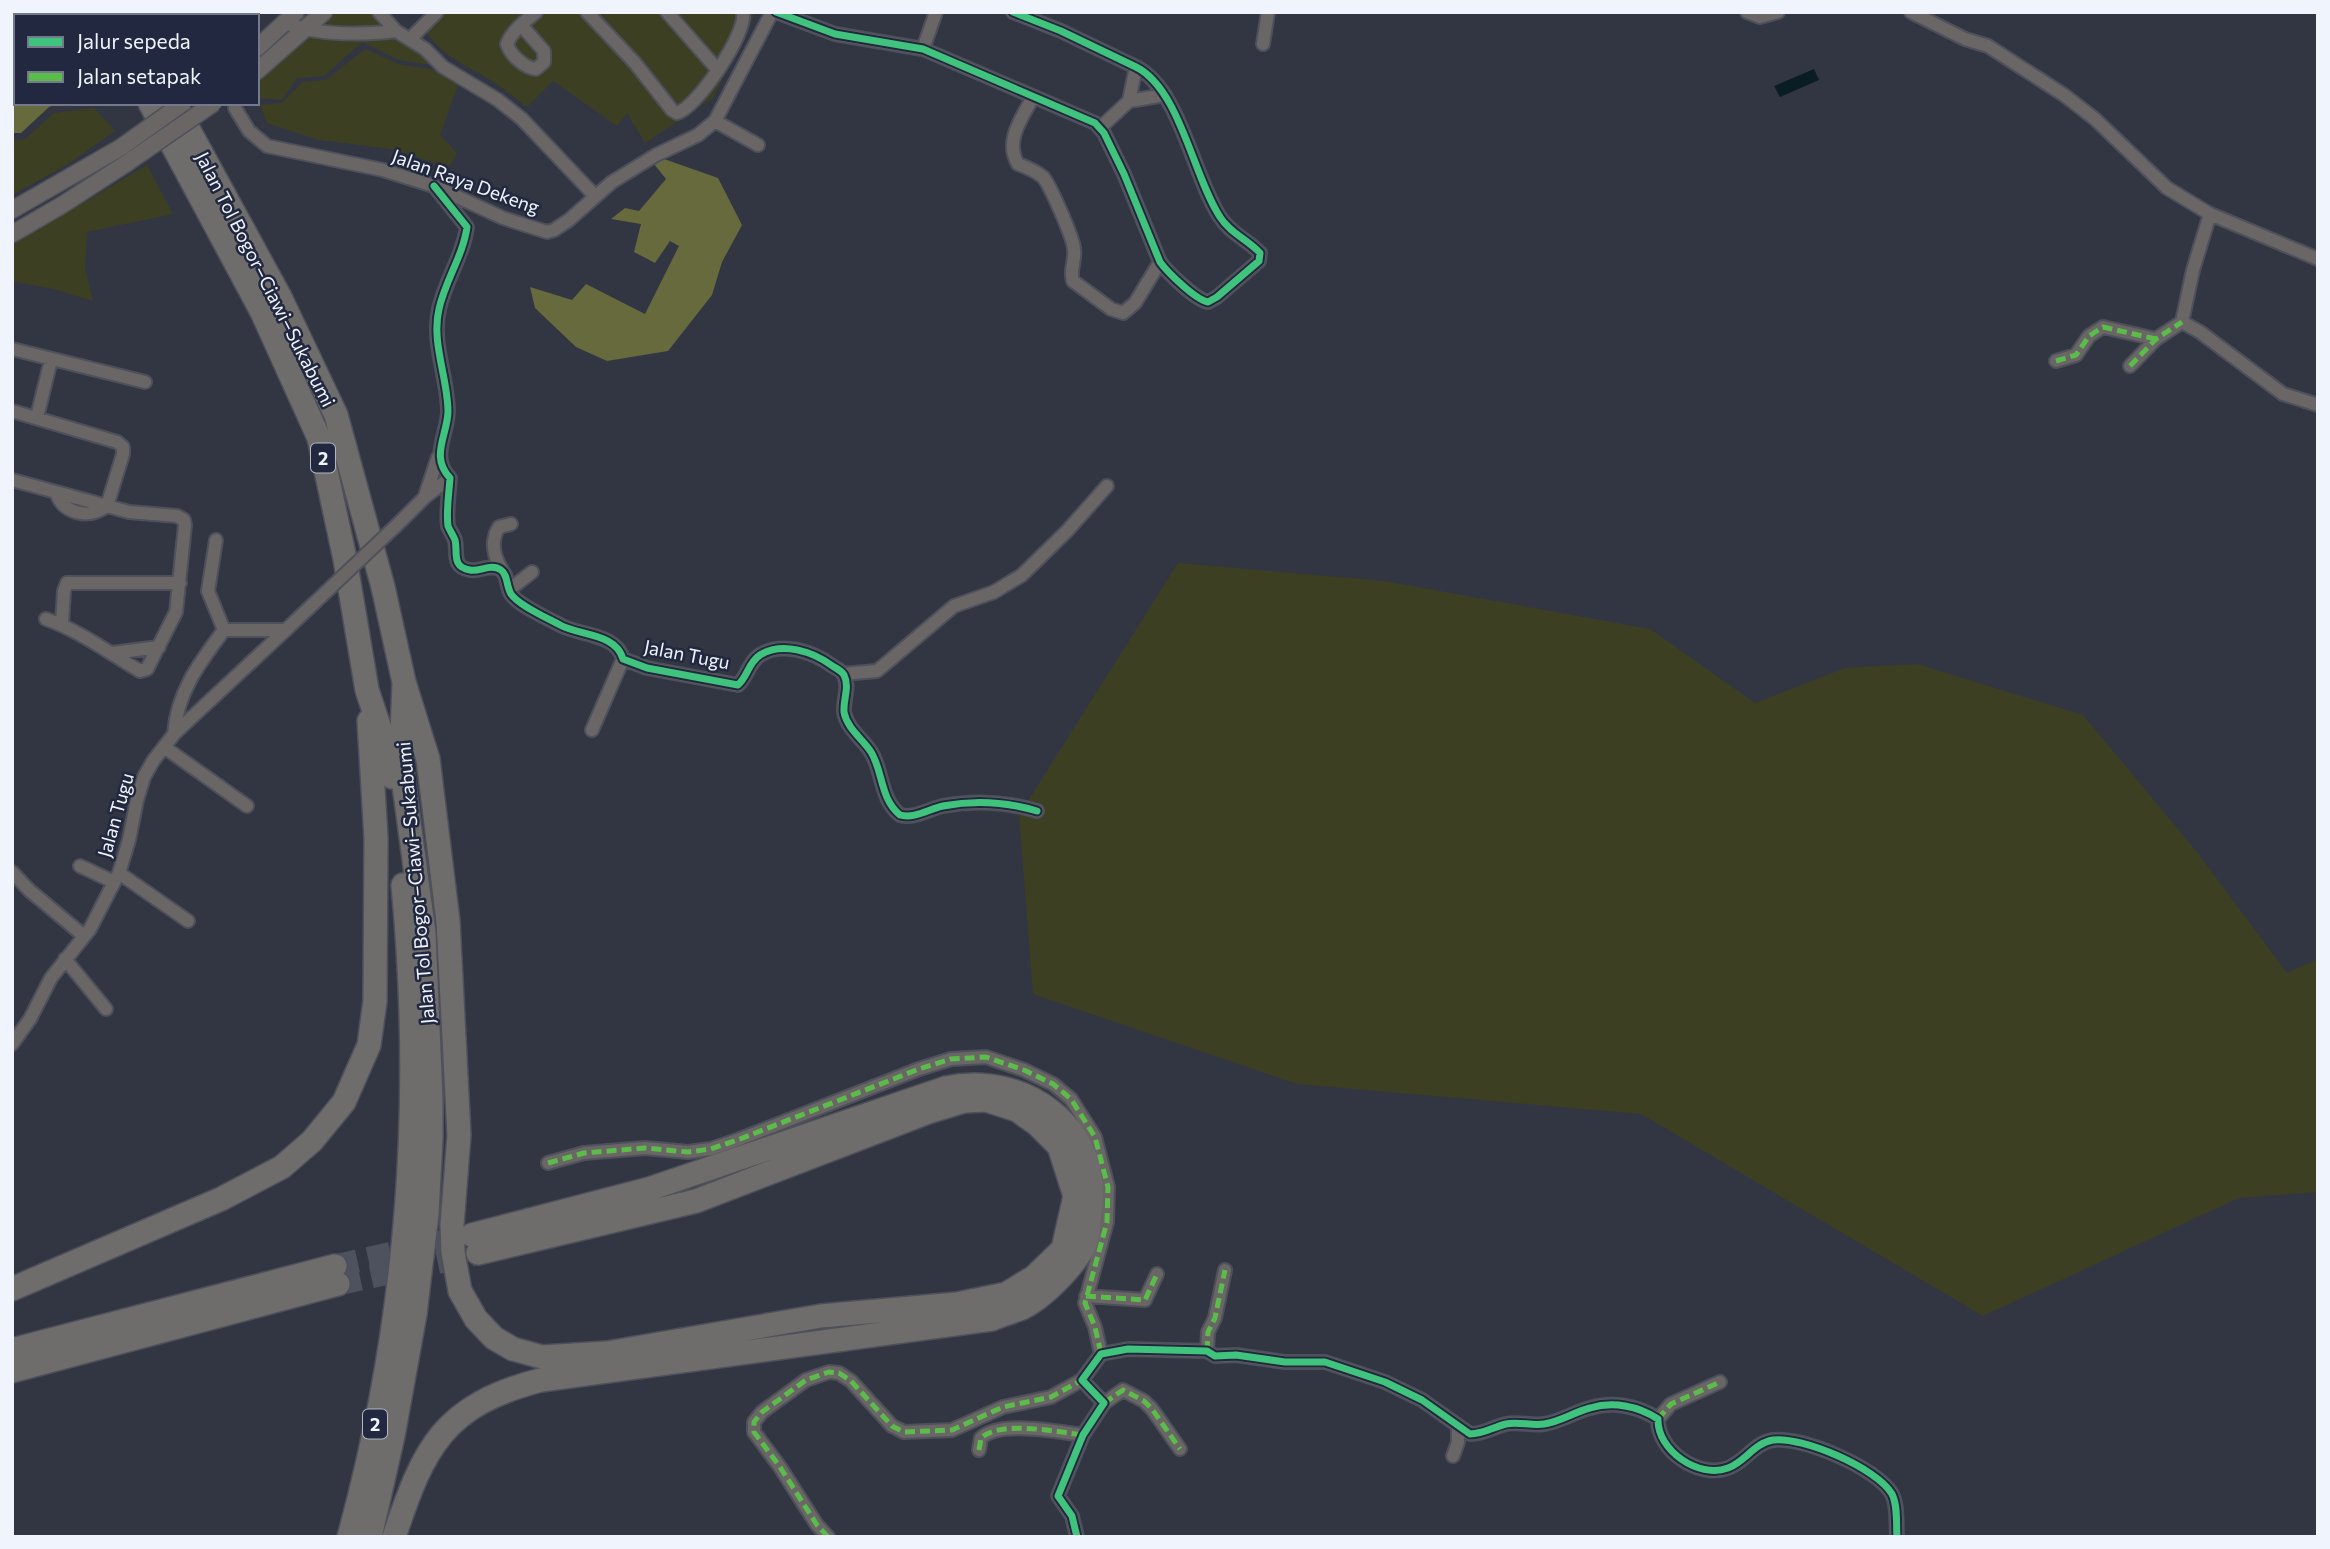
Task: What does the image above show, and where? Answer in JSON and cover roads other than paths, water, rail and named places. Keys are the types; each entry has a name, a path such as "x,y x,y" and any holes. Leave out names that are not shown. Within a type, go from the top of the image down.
{"highway":[{"name":"Jalan Tol Bogor–Ciawi–Sukabumi","path":"151,105 219,206"},
{"name":"Jalan Tol Bogor–Ciawi–Sukabumi","path":"175,105 219,206 337,415 383,587 404,682 401,763 431,1098 421,1139 396,1311 374,1429 349,1537"},
{"name":"Jalan Tol Bogor–Ciawi–Sukabumi","path":"236,238 262,312 319,438 345,559 367,690 391,762 416,932"},
{"path":"394,1537 425,1458 456,1419 489,1397 541,1380 992,1319 1024,1307 1071,1266 1086,1242 1093,1196 1089,1168 1078,1145 1066,1125 1047,1107 1025,1094 1003,1087 966,1084 934,1092 649,1189 475,1244 696,1201 928,1112 964,1101 986,1100 1017,1110 1038,1125 1059,1146 1075,1196 1063,1249 1034,1277 1006,1294 957,1304 821,1316 607,1353 542,1357 513,1349 494,1338 476,1319 460,1291 453,1252 452,1225 459,1135 448,920 428,759 404,682"},
{"path":"12,1289 221,1199 282,1167 312,1141 344,1102 369,1045 375,1001 376,838 367,690"},
{"name":"Jalan Tol Bogor–Ciawi–Sukabumi","path":"370,1537 393,1436 415,1314 427,1214 421,1139"},
{"path":"12,1350 337,1275 12,1371"}],"street":[{"path":"259,69 324,12"},
{"path":"379,12 396,31 425,48 454,75 516,113 595,196"},
{"path":"410,38 438,12"},
{"path":"521,25 536,12"},
{"path":"587,12 635,63 675,112 681,112 691,105 718,69 740,33 745,18 743,12"},
{"path":"667,12 718,69"},
{"path":"774,12 835,34 923,49 1095,123 1124,174 1160,262 1169,274 1201,300 1208,302 1217,297 1252,268 1261,256 1227,226 1218,214 1204,188 1174,111 1153,78 1061,31 1013,12"},
{"name":"Jalan Raya Dekeng","path":"235,108 248,131 267,146 383,170 434,186 503,218 547,232 569,220 595,196 642,164 698,135 715,121 774,12"},
{"path":"923,49 936,12"},
{"path":"1263,44 1268,12"},
{"path":"1747,12 1760,17 1778,12"},
{"path":"1911,12 1965,39 1989,46 2064,95 2095,119 2168,188 2210,214 2318,259"},
{"path":"259,46 291,17 304,30 380,33 396,31"},
{"path":"1129,101 1136,67"},
{"path":"1100,128 1129,101 1165,95"},
{"path":"1033,97 1016,131 1012,149 1016,161 1042,177 1049,187 1074,247 1071,276 1073,281 1111,309 1123,313 1135,303 1160,262"},
{"path":"12,210 120,148 180,105"},
{"path":"12,233 71,200 211,105"},
{"path":"715,121 758,145"},
{"path":"425,497 447,429 448,409 437,328 438,312 467,227 434,186"},
{"path":"2130,366 2157,338 2182,322 2193,270 2210,214"},
{"path":"2182,322 2200,332 2283,394 2318,405"},
{"path":"2056,361 2076,355 2089,336 2103,327 2157,338"},
{"path":"12,349 145,382"},
{"path":"37,417 51,360"},
{"path":"12,411 123,446 107,506"},
{"path":"438,456 441,467 450,478 448,522 455,541 456,560 470,570 494,567 502,570"},
{"path":"425,497 450,478"},
{"path":"12,480 137,513 177,516 184,520 185,534 176,612 150,666 144,671 62,624 46,619"},
{"path":"1037,811 1001,803 979,803 942,806 912,816 900,815 886,796 872,754 848,722 844,711 847,688 843,674 877,671 954,606 994,593 1022,575 1067,531 1107,486"},
{"name":"Jalan Tugu","path":"12,1044 30,1019 51,978 84,936 116,877 144,777 164,747 174,734 425,497"},
{"path":"512,524 499,527 493,541 496,561 509,590 532,572"},
{"path":"216,540 208,591 224,630"},
{"path":"62,624 67,583 180,583"},
{"name":"Jalan Tugu","path":"509,590 516,599 561,626 612,643 620,650 623,659 647,668 738,685 748,667 759,656 772,650 791,650 819,656 843,674"},
{"path":"224,630 289,628"},
{"path":"174,734 175,716 186,686 224,630"},
{"path":"111,653 159,647"},
{"path":"592,730 623,659"},
{"path":"164,747 247,806"},
{"path":"79,866 116,877 188,921"},
{"path":"12,872 29,890 84,936"},
{"path":"65,959 106,1009"},
{"path":"548,1163 584,1153 645,1148 688,1152 711,1149 951,1059 986,1058 1024,1070 1053,1084 1071,1099 1095,1137 1108,1187 1107,1222 1085,1303 1101,1354"},
{"path":"1207,1351 1208,1332 1215,1318 1226,1270"},
{"path":"1086,1296 1145,1300 1157,1275"},
{"path":"828,1537 809,1514 754,1432 754,1422 762,1412 806,1380 822,1373 834,1372 843,1375 858,1386 892,1426 904,1432 952,1430 1003,1407 1051,1397 1082,1380 1101,1354 1128,1349 1207,1351 1215,1356 1236,1354 1284,1362 1325,1362 1385,1382 1422,1401 1470,1434 1479,1434 1510,1423 1533,1425 1555,1422 1604,1405 1633,1408 1658,1419"},
{"path":"1082,1380 1104,1403"},
{"path":"1720,1382 1671,1404 1658,1419 1660,1432 1674,1452 1686,1462 1701,1467 1725,1469 1763,1443 1777,1440 1804,1445 1855,1464 1876,1476 1890,1492 1895,1505 1897,1537"},
{"path":"1077,1537 1072,1516 1058,1496 1083,1434 1104,1403 1123,1390 1144,1401 1181,1449"},
{"path":"1453,1456 1458,1442 1458,1427"},
{"path":"979,1450 981,1438 990,1431 1018,1429 1083,1434"}],"water":[{"path":"1814,69 1819,80 1780,97 1774,86"}],"tunnel":[{"path":"335,1266 472,1235"},
{"path":"338,1284 472,1255"}]}
